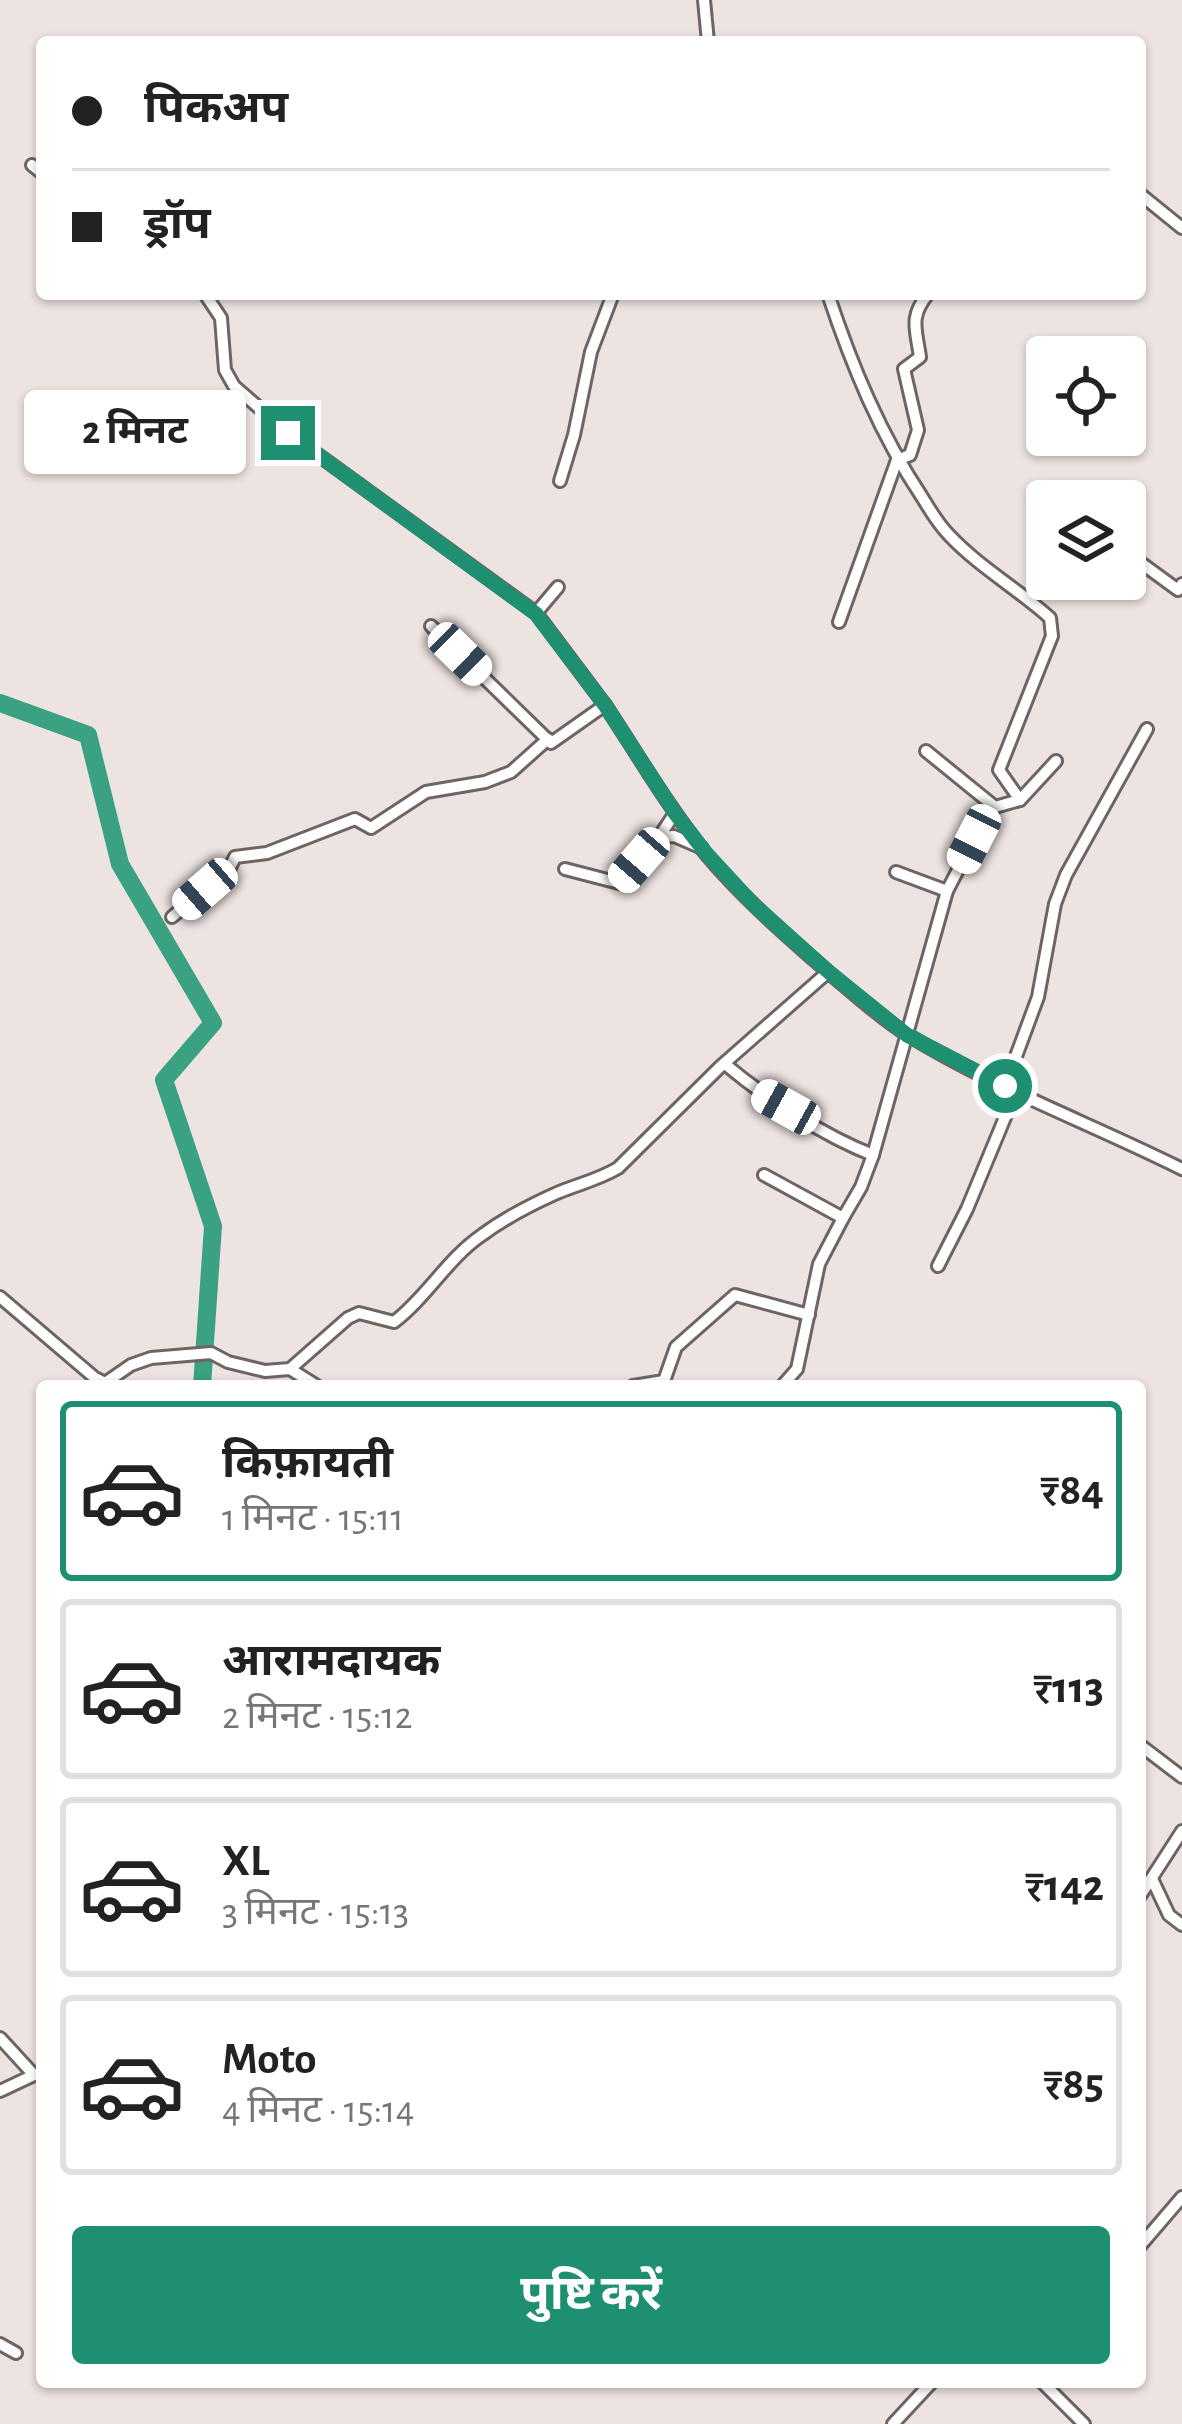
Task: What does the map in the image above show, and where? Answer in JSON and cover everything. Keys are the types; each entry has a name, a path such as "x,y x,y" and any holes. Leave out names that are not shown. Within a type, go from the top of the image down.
{"street":[{"path":"704,0 707,36"},
{"path":"1146,199 1182,228"},
{"path":"209,300 221,318 225,370 234,386 288,433 536,614 703,849 754,905 829,972 907,1035 1182,1169"},
{"path":"560,481 592,352 611,300"},
{"path":"830,300 854,370 897,460 946,533 1050,618 1052,636 999,770 1020,800"},
{"path":"838,622 897,460 910,455 918,430 904,368 920,357 914,322 923,300"},
{"path":"1146,567 1178,590 1182,584"},
{"path":"536,614 558,587"},
{"path":"431,626 551,743 605,705"},
{"path":"1005,1086 1038,997 1055,904 1066,875 1147,729"},
{"path":"172,917 205,889 224,880 235,857 267,853 356,819 371,828 426,792 485,782 511,772 548,740"},
{"path":"926,751 995,807"},
{"path":"787,1380 797,1369 819,1264 873,1155 946,891 995,807 1020,800 1056,761"},
{"path":"565,869 619,883 675,813"},
{"path":"659,837 674,836 703,849"},
{"path":"896,872 946,891"},
{"path":"109,1380 151,1358 212,1353 265,1371 290,1369 359,1313 394,1322 478,1237 521,1210 618,1168 829,972"},
{"path":"725,1064 754,1089 842,1143 873,1155"},
{"path":"938,1266 1020,1092"},
{"path":"764,1174 843,1218"},
{"path":"664,1380 676,1347 736,1295 809,1315"},
{"path":"0,1297 99,1380"},
{"path":"290,1369 307,1380"},
{"path":"1146,1750 1182,1777"},
{"path":"1146,1888 1182,1831"},
{"path":"1152,1879 1169,1915 1182,1925"},
{"path":"0,2038 34,2075 0,2091"},
{"path":"1146,2239 1182,2197"},
{"path":"0,2344 16,2353"},
{"path":"893,2424 926,2388"},
{"path":"1048,2388 1084,2424"}],"waterway":[{"path":"0,703 88,735 120,864 213,1023 164,1080 213,1226 202,1380"}],"route":[{"path":"288,433 536,614 605,705 675,813 754,905 907,1035 1005,1086"}]}
